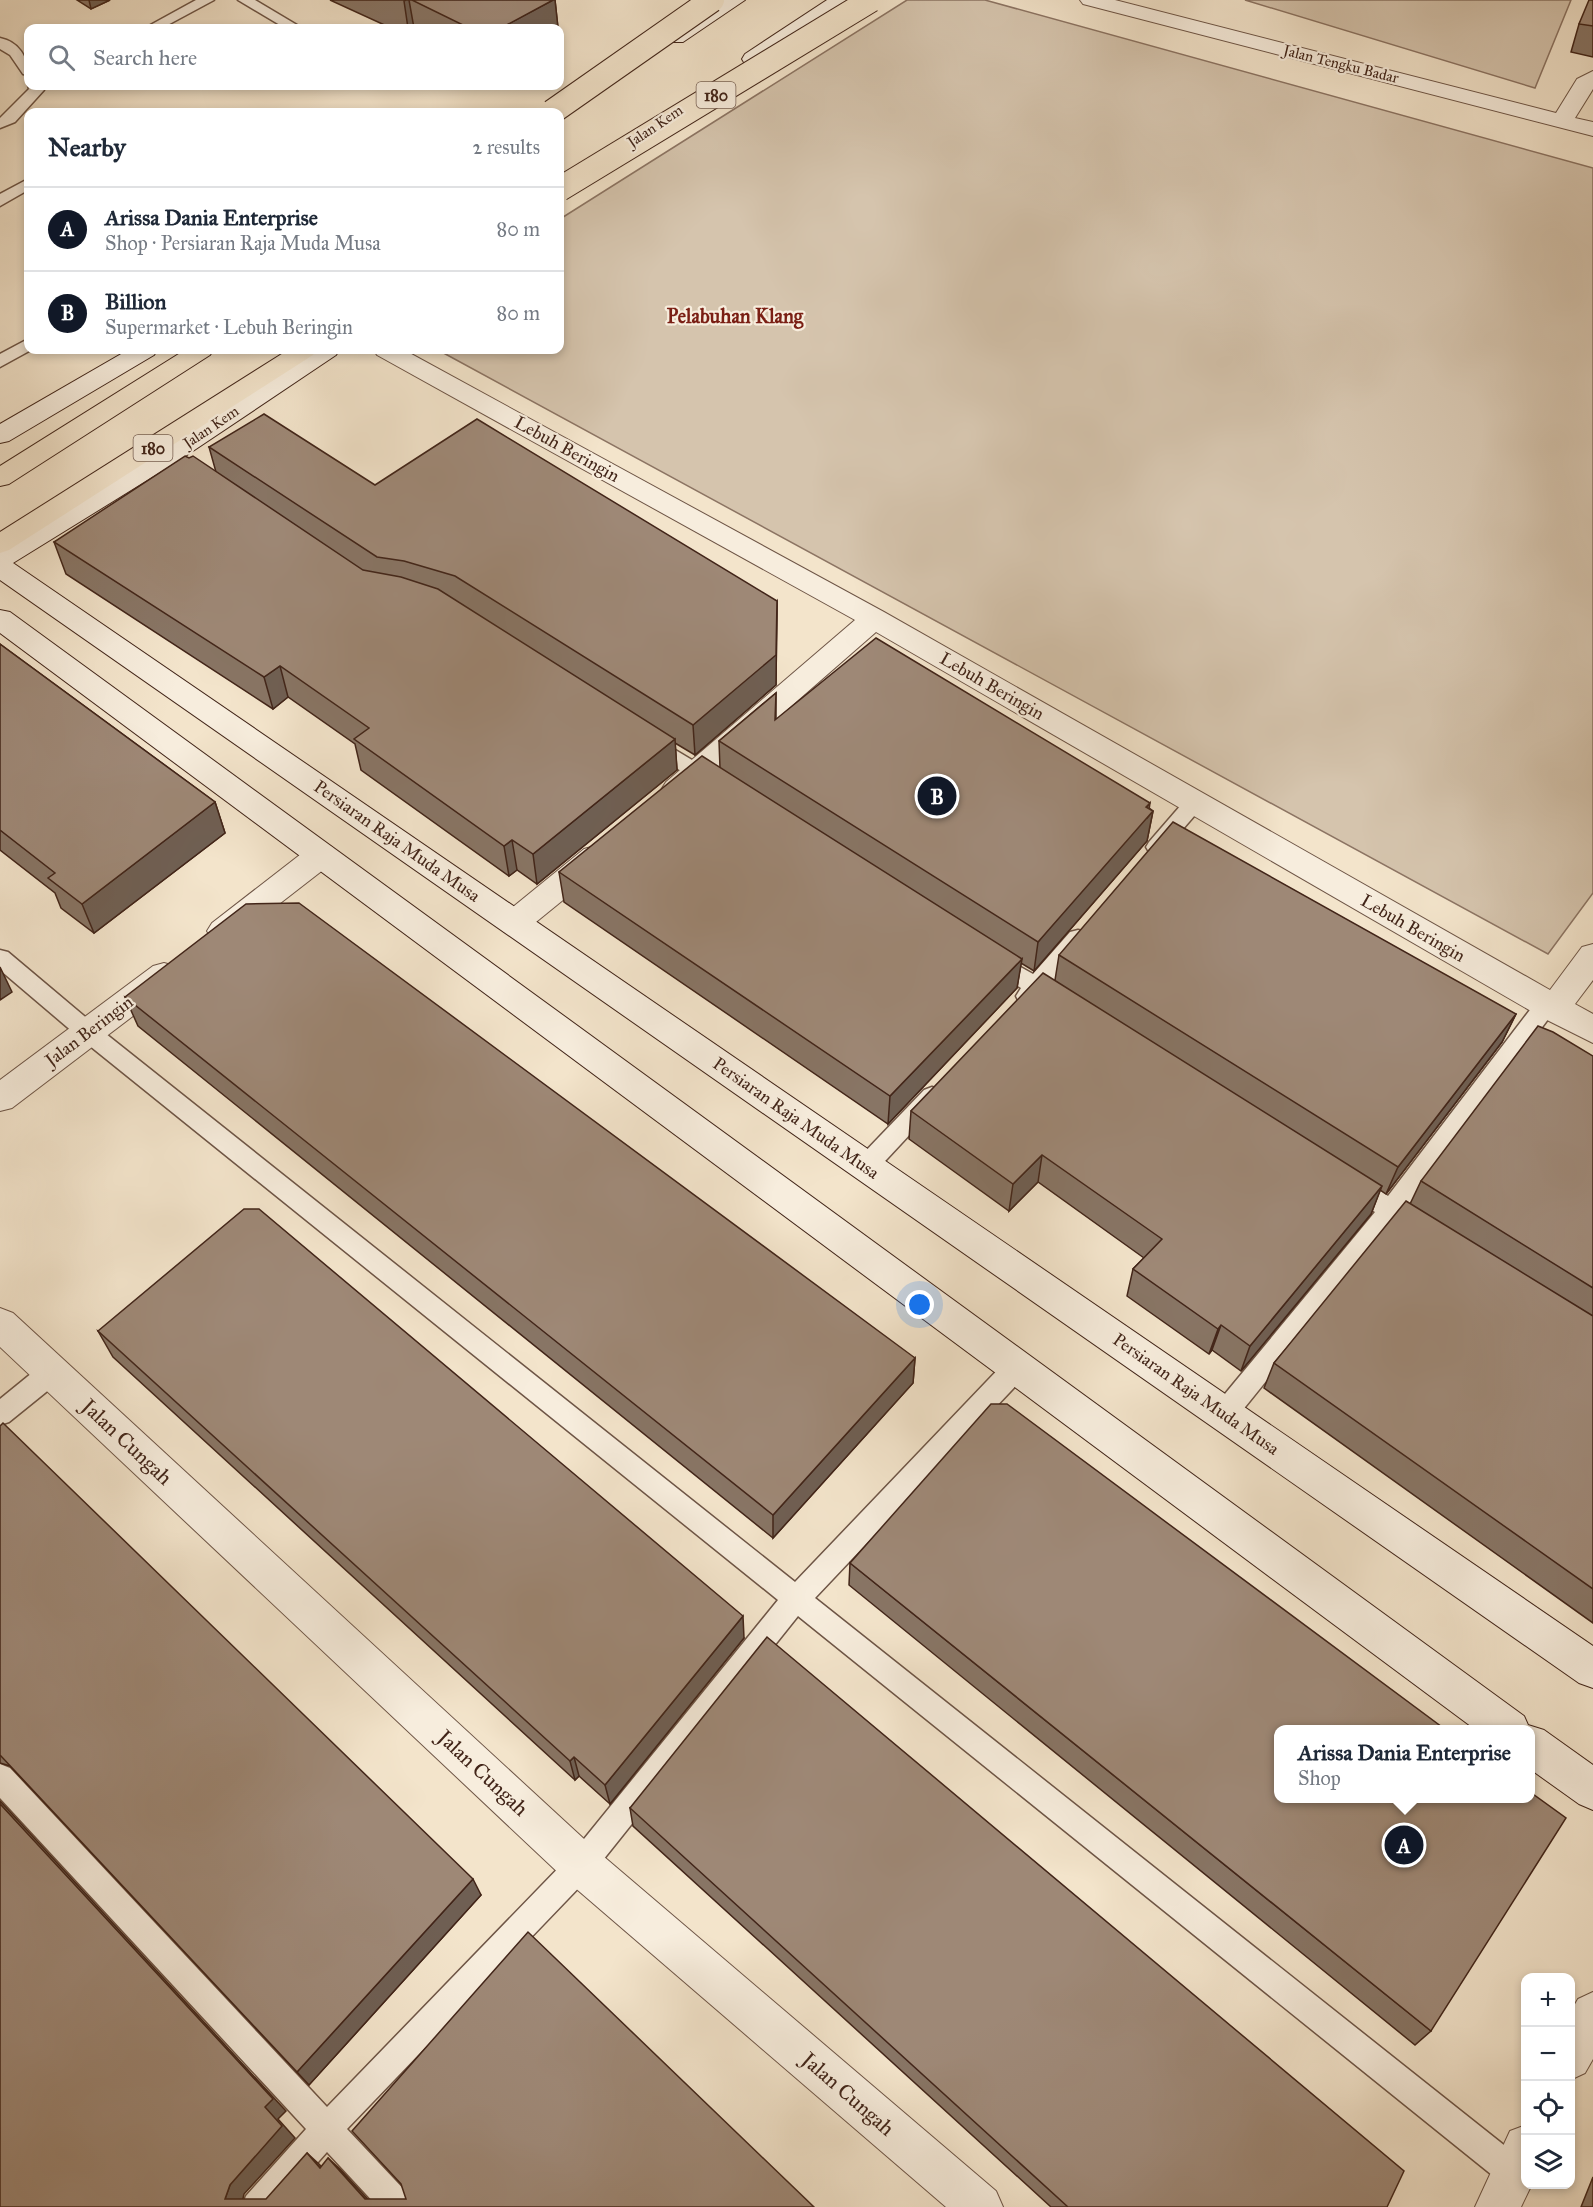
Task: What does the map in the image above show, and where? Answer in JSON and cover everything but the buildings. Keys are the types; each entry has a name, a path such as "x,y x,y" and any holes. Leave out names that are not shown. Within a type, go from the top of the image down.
{"main road":[{"path":"558,108 712,0"},
{"path":"554,108 735,0"},
{"name":"Jalan Kem","path":"564,187 841,0"},
{"path":"816,18 869,0"},
{"name":"180","path":"564,188 869,0"},
{"name":"Jalan Tengku Badar","path":"1090,0 1593,129"},
{"path":"1562,121 1585,84 1593,78"},
{"path":"0,435 138,354"},
{"path":"0,478 195,354"},
{"name":"180","path":"0,544 298,354"},
{"name":"Jalan Kem","path":"0,559 178,462 322,354"},
{"name":"Lebuh Beringin","path":"393,354 874,619 1593,1030"},
{"path":"0,418 62,398"},
{"name":"Persiaran Raja Muda Musa","path":"0,567 1593,1669"},
{"path":"652,810 874,619"},
{"path":"0,620 1503,1725"},
{"path":"514,923 615,840"},
{"name":"Jalan Beringin","path":"0,1098 321,855"},
{"path":"1550,1006 1593,956"},
{"name":"Jalan Cungah","path":"0,1324 581,1865 980,2207"},
{"path":"1535,1748 1593,1790"},
{"path":"1575,2048 1593,2014"}],"lane":[{"path":"160,24 207,0"},
{"path":"245,0 288,24"},
{"path":"0,42 15,52 24,65"},
{"path":"0,123 10,118 37,90"},
{"path":"0,201 24,186"},
{"path":"0,362 24,347"},
{"path":"639,734 728,791"},
{"path":"1142,864 1195,802"},
{"path":"1012,1012 1089,925"},
{"path":"976,949 1077,1012"},
{"path":"0,958 88,1032 1512,2175"},
{"path":"1224,1414 1391,1210 1550,1006"},
{"path":"866,1166 947,1080"},
{"path":"1330,1172 1439,1241"},
{"path":"257,2207 326,2130 581,1865 796,1599 1017,1367"},
{"path":"0,1414 52,1372"},
{"path":"0,1778 399,2207"}],"shaded area":[{"path":"907,0 985,0 1593,168 1593,893 1548,954 445,354 564,354 564,216"},
{"path":"1245,0 1571,0 1535,88"}],"place":[{"name":"Billion","path":"937,796"},
{"name":"Arissa Dania Enterprise","path":"1404,1845"}],"district":[{"name":"Pelabuhan Klang","path":"735,316"}]}
